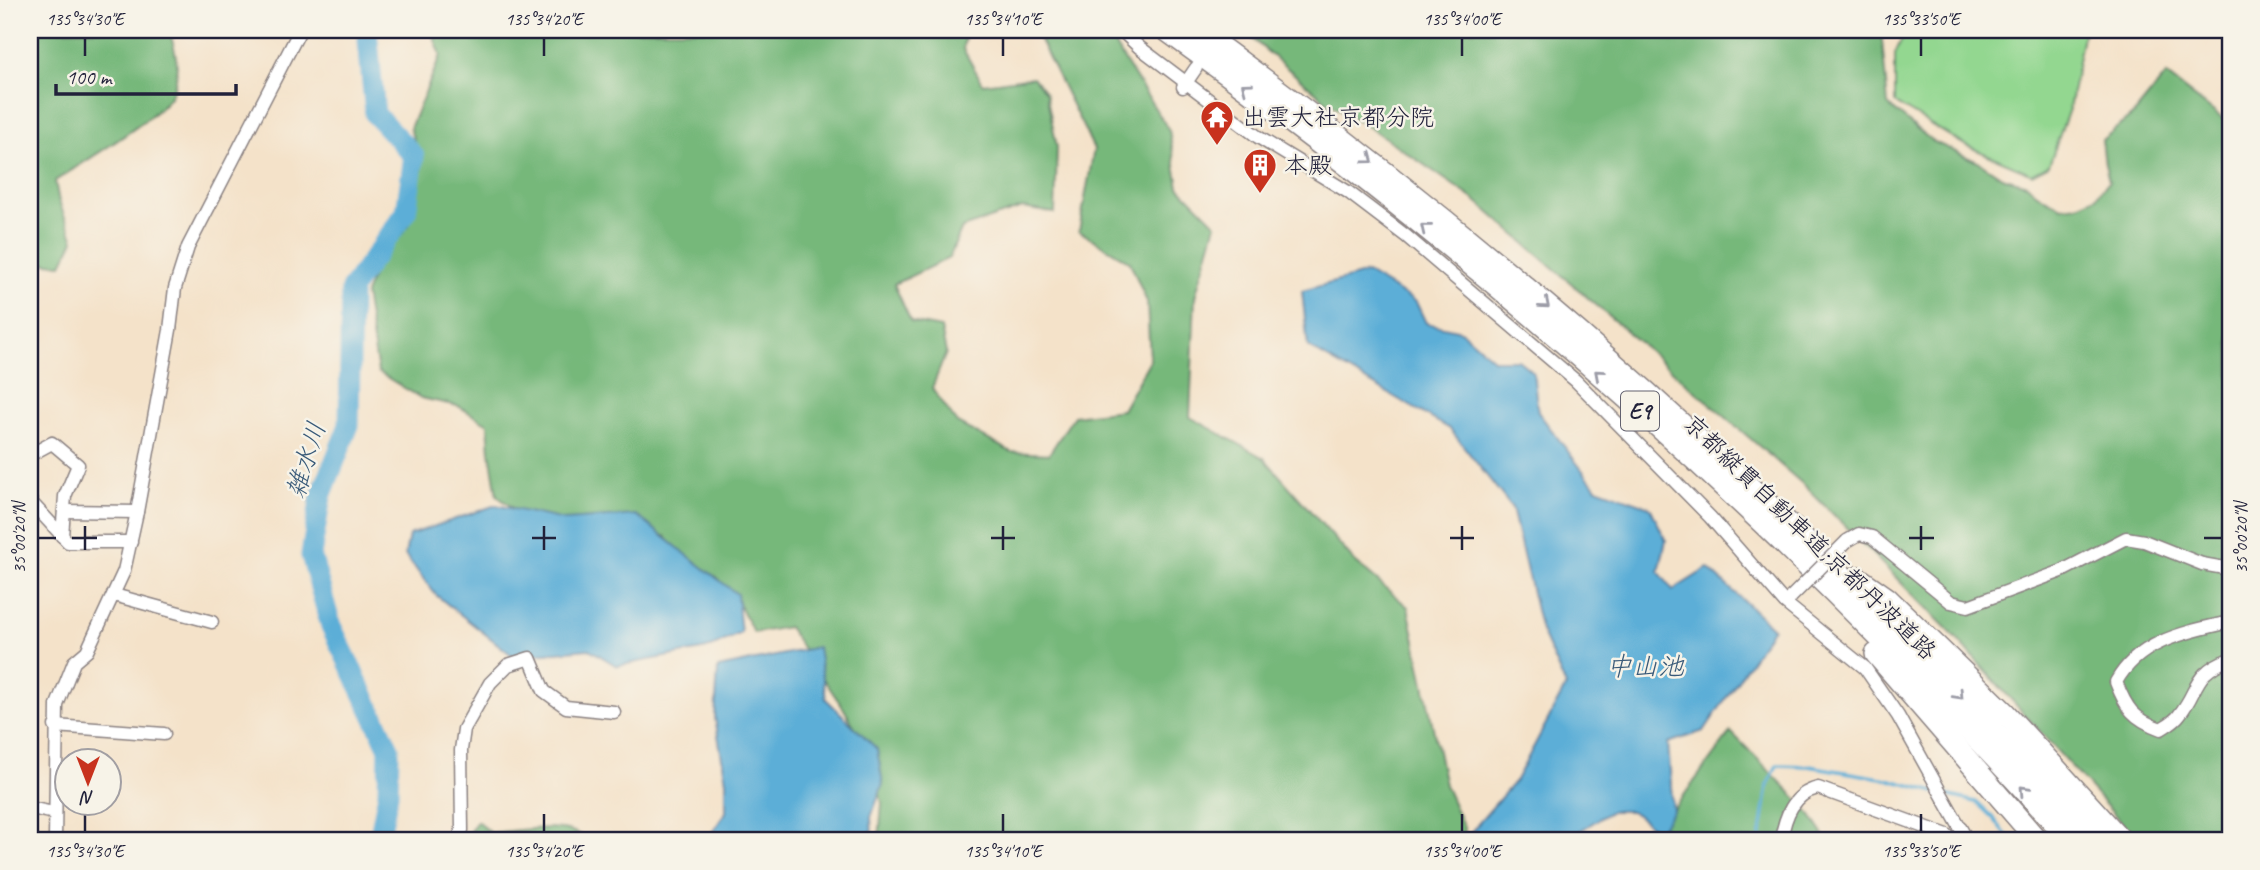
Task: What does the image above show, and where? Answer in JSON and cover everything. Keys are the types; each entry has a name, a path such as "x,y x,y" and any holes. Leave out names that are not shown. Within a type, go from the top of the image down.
{"highway":[{"name":"京都縦貫自動車道;京都丹波道路","path":"1166,30 1369,182 1521,306 1682,449 1903,663 2070,840"},
{"name":"京都縦貫自動車道;京都丹波道路","path":"1197,30 1398,181 1532,293 1643,391 1806,542 1934,668 2094,840"},
{"path":"1682,449 1854,629 2037,840"},
{"path":"1806,542 1887,598 2006,713 2121,840"}],"street":[{"path":"55,748 57,705 74,662 86,651 124,571 137,512 176,288 188,247 251,120 300,30"},
{"path":"1121,30 1184,85 1258,137 1348,192 1406,236 1576,381 1788,600 1865,668 1898,716 1967,840"},
{"path":"1184,85 1196,68"},
{"path":"30,455 52,443 78,465 65,496 62,536"},
{"path":"30,501 68,542 131,542"},
{"path":"64,511 137,512"},
{"path":"1788,600 1847,541 1859,534 1871,537 1951,602 1968,606 2062,571 2126,538 2144,541 2202,564 2230,569"},
{"path":"114,595 212,622"},
{"path":"2230,622 2154,644 2125,666 2116,682 2124,704 2143,723 2161,729 2178,717 2197,683 2212,665 2230,659"},
{"path":"458,840 462,830 461,750 464,729 490,683 508,665 530,658 544,691 566,708 614,712"},
{"path":"55,726 164,734"},
{"path":"1781,840 1798,797 1808,790 1818,788 1947,835 1952,840"},
{"path":"30,808 52,813"},
{"path":"54,818 55,840"}],"green space":[{"path":"30,30 169,30 174,46 175,85 165,102 137,126 55,181 59,202 74,240 62,264 30,262"},
{"path":"431,30 966,30 963,49 983,84 1033,77 1046,93 1057,147 1055,213 1022,208 962,228 949,258 894,284 911,322 941,328 946,353 932,388 957,423 1011,452 1049,454 1074,416 1122,410 1150,360 1147,302 1130,262 1079,231 1094,149 1035,30 1105,30 1169,130 1179,187 1216,224 1195,297 1190,417 1264,458 1355,562 1408,607 1445,785 1465,830 1464,840 879,840 882,803 870,753 844,709 788,627 754,633 739,605 717,577 689,564 665,536 521,514 497,496 488,424 458,406 421,398 378,372 365,294 376,266 409,225 422,167 410,128 441,55"},
{"path":"1242,30 1881,30 1888,105 1932,141 1982,164 2002,177 2027,184 2037,194 2062,207 2078,205 2096,197 2109,181 2102,140 2135,113 2166,75 2227,122 2230,120 2230,840 2137,840 1956,638 1805,486 1475,200 1384,137 1326,101"},
{"path":"1906,30 2084,30 2069,109 2049,165 2032,174 1965,145 1895,103 1895,54"},
{"path":"1731,732 1805,807 1827,840 1631,840 1664,822"},
{"path":"477,821 491,833 556,828 579,834 587,840 464,840"}],"water":[{"name":"中山池","path":"1367,273 1416,302 1426,323 1461,331 1494,360 1518,360 1533,372 1538,412 1596,488 1650,507 1666,540 1659,572 1673,590 1708,568 1773,628 1704,731 1668,743 1673,811 1658,832 1632,811 1611,811 1566,840 1464,840 1516,780 1566,686 1541,631 1512,508 1450,429 1308,347 1302,291"},
{"path":"496,505 564,520 636,515 737,594 741,633 707,649 617,666 589,649 513,656 436,595 405,555 409,535"},
{"path":"818,647 826,699 877,749 883,784 871,817 872,840 707,840 726,812 726,781 715,718 718,668"}],"waterway":[{"name":"雑水川","path":"367,30 375,114 414,156 406,212 351,289 349,425 321,496 311,555 331,626 389,748 388,794 379,840"},
{"path":"1760,840 1768,785 1777,765 1809,766 1887,779 1935,792"},
{"path":"1946,795 1976,802 2010,840"}],"place":[{"name":"出雲大社京都分院","path":"1217,147"},
{"name":"本殿","path":"1260,195"}]}
